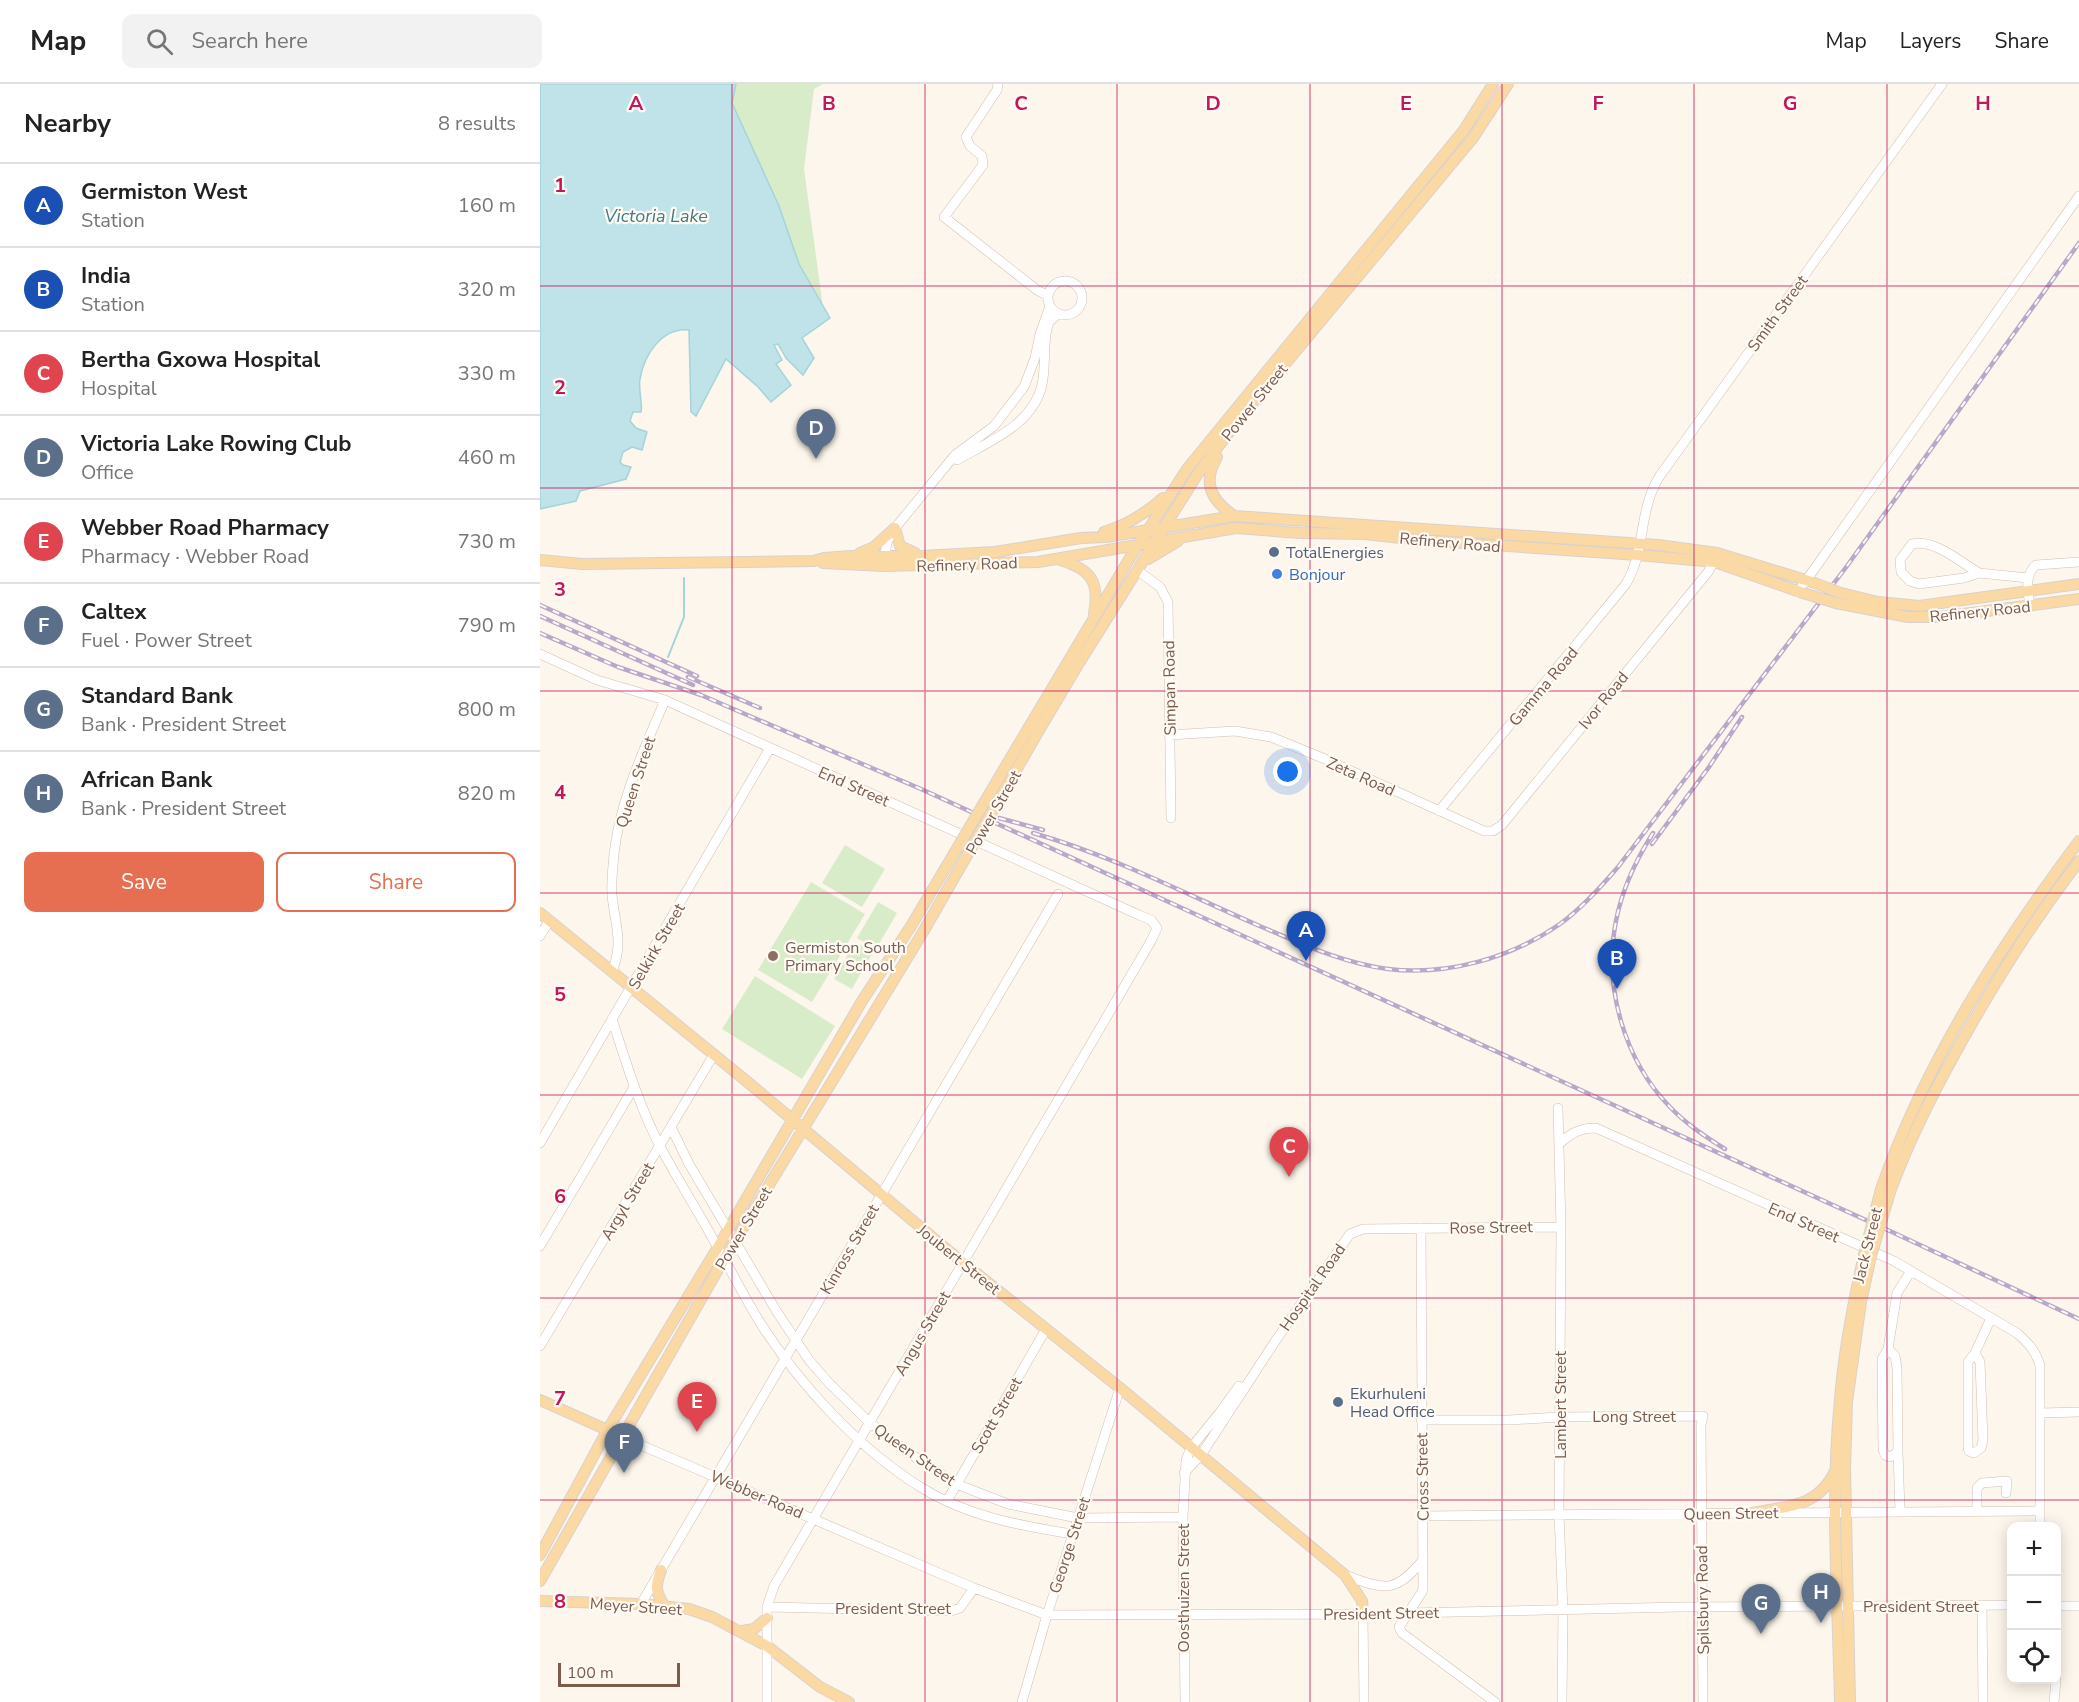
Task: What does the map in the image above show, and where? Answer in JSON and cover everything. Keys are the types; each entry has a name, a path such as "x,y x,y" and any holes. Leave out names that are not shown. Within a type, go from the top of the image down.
{"main road":[{"name":"Power Street","path":"540,1555 608,1429 862,1001 1197,475 1379,245 1464,130 1493,84"},
{"name":"Power Street","path":"540,1581 724,1259 923,932 1092,620 1172,490 1229,416 1473,138 1508,84"},
{"path":"1234,516 1221,507 1213,494 1209,480 1212,466 1236,423"},
{"path":"1081,538 1128,523 1148,512 1172,490"},
{"name":"Refinery Road","path":"540,560 582,564 814,561 850,566 922,555 995,552 1234,516 1420,535"},
{"path":"851,556 874,547 895,528 900,546 909,552 922,555"},
{"name":"Refinery Road","path":"814,561 851,556 884,561 1015,563 1055,559 1236,528 1477,538 1716,557 1809,581 1839,598 1908,617 1940,617 2079,599"},
{"path":"1140,567 1162,549 1190,536"},
{"name":"Refinery Road","path":"1716,557 1801,592 1919,606 2079,584"},
{"path":"1055,559 1082,568 1092,579 1096,603 1092,620"},
{"path":"1908,617 1909,605"},
{"path":"2066,860 2079,831"},
{"name":"Jack Street","path":"1850,1702 1836,1467 1839,1401 1845,1348 1867,1255 1886,1191 1922,1091 1983,979 2030,908 2079,842"},
{"name":"Jack Street","path":"1907,1135 1931,1097 1992,986 2045,906 2079,861"},
{"name":"Joubert Street","path":"540,913 1345,1575 1362,1601 1364,1614"},
{"name":"Jack Street","path":"1840,1512 1847,1402 1867,1255"},
{"name":"Webber Road","path":"540,1400 622,1437"},
{"path":"1752,1513 1814,1498 1829,1483 1836,1467"},
{"path":"661,1570 656,1585 657,1595 665,1607"},
{"name":"Meyer Street","path":"540,1601 641,1604 689,1609 742,1631 767,1646 820,1687 849,1702"},
{"name":"Jack Street","path":"1839,1702 1843,1607"},
{"path":"742,1631 754,1629 767,1613"}],"street":[{"path":"998,84 997,90 966,137 970,146 982,156 983,165 944,217 1037,290 1048,296"},
{"name":"Smith Street","path":"1638,549 1646,505 1659,477 1942,84"},
{"path":"1801,592 2079,196"},
{"path":"884,561 887,542 895,528 955,455 994,426 1003,416 1029,379 1040,334 1050,306 1048,296 1053,286 1064,281 1075,284 1081,291 1082,300 1078,310 1068,315 1058,314 1050,306"},
{"path":"948,464 996,439 1014,425 1038,395 1042,384 1047,329 1049,322 1058,314"},
{"path":"1003,416 1014,425"},
{"path":"1979,573 1940,549 1924,543 1912,544 1900,560 1901,572 1910,581 1918,584 1964,578 1979,573 2028,578"},
{"name":"Gamma Road","path":"1439,811 1616,598 1629,579 1638,549"},
{"name":"Ivor Road","path":"1477,829 1488,832 1502,825 1716,557"},
{"path":"2030,606 2028,578 2031,569 2036,565 2079,562"},
{"name":"Simpan Road","path":"1140,567 1160,586 1168,602 1171,818"},
{"name":"End Street","path":"540,654 597,680 665,700 1139,915 1154,924 1156,933"},
{"name":"Queen Street","path":"612,972 618,955 619,940 612,893 615,850 622,812 633,777 665,700"},
{"name":"Zeta Road","path":"1169,735 1235,731 1271,737 1477,829"},
{"name":"Selkirk Street","path":"540,1143 770,748"},
{"name":"Kinross Street","path":"641,1604 1058,894"},
{"path":"540,936 549,921"},
{"name":"Angus Street","path":"767,1702 767,1613 774,1586 1156,933"},
{"path":"612,1019 634,1087 660,1146 718,1247"},
{"name":"Argyl Street","path":"540,1346 714,1056"},
{"path":"540,1245 634,1087"},
{"name":"Lambert Street","path":"1558,1108 1562,1702"},
{"path":"670,1127 728,1230"},
{"name":"End Street","path":"1559,1144 1574,1132 1596,1128 1837,1238 1894,1261 1991,1317 2032,1347 2036,1354 2041,1380 2041,1413"},
{"name":"Rose Street","path":"1421,1228 1560,1227"},
{"name":"Hospital Road","path":"1201,1455 1276,1340 1350,1234 1364,1229 1421,1228"},
{"name":"Cross Street","path":"1409,1613 1422,1592 1421,1228"},
{"name":"Queen Street","path":"728,1230 809,1360 829,1383 869,1422 906,1451 956,1484 1008,1504 1078,1518 1183,1517"},
{"name":"Queen Street","path":"718,1247 761,1323 785,1359 826,1407 859,1439 922,1488 947,1501 994,1519 1072,1534"},
{"path":"1898,1452 1890,1457 1885,1455 1883,1449 1882,1359 1888,1349 1897,1293 1911,1271"},
{"path":"1975,1353 1980,1362 1983,1440 1980,1448 1974,1453 1968,1448 1968,1362 1975,1353 1991,1317"},
{"name":"Scott Street","path":"947,1501 1046,1329"},
{"name":"Hospital Road","path":"1191,1448 1276,1340"},
{"path":"1888,1349 1895,1356 1897,1368 1900,1512"},
{"name":"George Street","path":"1022,1702 1072,1534 1120,1388"},
{"path":"2040,1522 2041,1413 2079,1412"},
{"name":"Long Street","path":"1421,1420 1509,1420 1560,1417 1700,1419"},
{"name":"Spilsbury Road","path":"1700,1419 1703,1702"},
{"name":"Webber Road","path":"622,1437 974,1588"},
{"name":"Oosthuizen Street","path":"1185,1702 1184,1473 1191,1448"},
{"path":"1184,1473 1201,1455"},
{"path":"1977,1511 1977,1488 1982,1483 2007,1481 2006,1492"},
{"name":"Queen Street","path":"1422,1516 2040,1511"},
{"path":"1345,1575 1373,1585 1398,1584 1408,1578 1422,1561"},
{"name":"President Street","path":"767,1613 951,1611 960,1608 974,1588 1047,1615 1364,1614 1702,1607 2007,1605"},
{"path":"1982,1605 1983,1702"},
{"path":"2061,1606 2079,1606"},
{"path":"1409,1613 1400,1623 1402,1633 1495,1702"},
{"path":"1364,1614 1364,1702"},
{"path":"2054,1702 2056,1684"}],"green space":[{"path":"736,84 823,84 814,89 804,169 823,307 799,264 779,206 732,102"},
{"path":"845,845 885,869 862,907 822,883"},
{"path":"811,882 865,914 812,1002 758,970"},
{"path":"878,902 897,913 876,949 857,938"},
{"path":"855,942 873,952 852,989 834,979"},
{"path":"755,976 835,1026 802,1079 722,1029"}],"water":[{"name":"Victoria Lake","path":"540,84 736,84 732,103 779,206 799,264 830,318 802,338 814,358 803,375 786,358 778,344 774,345 782,360 776,364 791,385 771,402 758,387 726,359 696,416 691,412 689,330 679,330 663,338 650,352 642,370 641,412 633,412 630,421 636,428 647,432 642,450 632,447 623,452 620,462 631,467 626,479 580,491 576,501 540,509"}],"waterway":[{"path":"668,657 684,617 684,578"}],"railway":[{"path":"1033,833 1118,863 1304,945 1371,966 1410,970 1455,967 1500,955 1541,936 1576,911 1618,867 1847,566 2079,243"},
{"path":"540,605 697,676"},
{"path":"540,616 693,685"},
{"path":"540,633 618,667 701,695 921,789 2079,1319"},
{"path":"688,677 760,708"},
{"path":"1652,844 1709,767 1742,717"},
{"path":"999,818 1043,830"},
{"path":"1653,833 1630,875 1616,921 1612,971 1615,996 1629,1045 1654,1088 1683,1119 1725,1149"}],"place":[{"name":"Victoria Lake Rowing Club","path":"816,459"},
{"name":"TotalEnergies","path":"1274,552"},
{"name":"Bonjour","path":"1277,574"},
{"name":"Germiston South Primary School","path":"773,956"},
{"name":"Germiston West","path":"1306,961"},
{"name":"India","path":"1617,989"},
{"name":"Bertha Gxowa Hospital","path":"1289,1177"},
{"name":"Ekurhuleni Head Office","path":"1338,1402"},
{"name":"Webber Road Pharmacy","path":"697,1432"},
{"name":"Caltex","path":"624,1473"},
{"name":"African Bank","path":"1821,1623"},
{"name":"Standard Bank","path":"1761,1634"}]}
